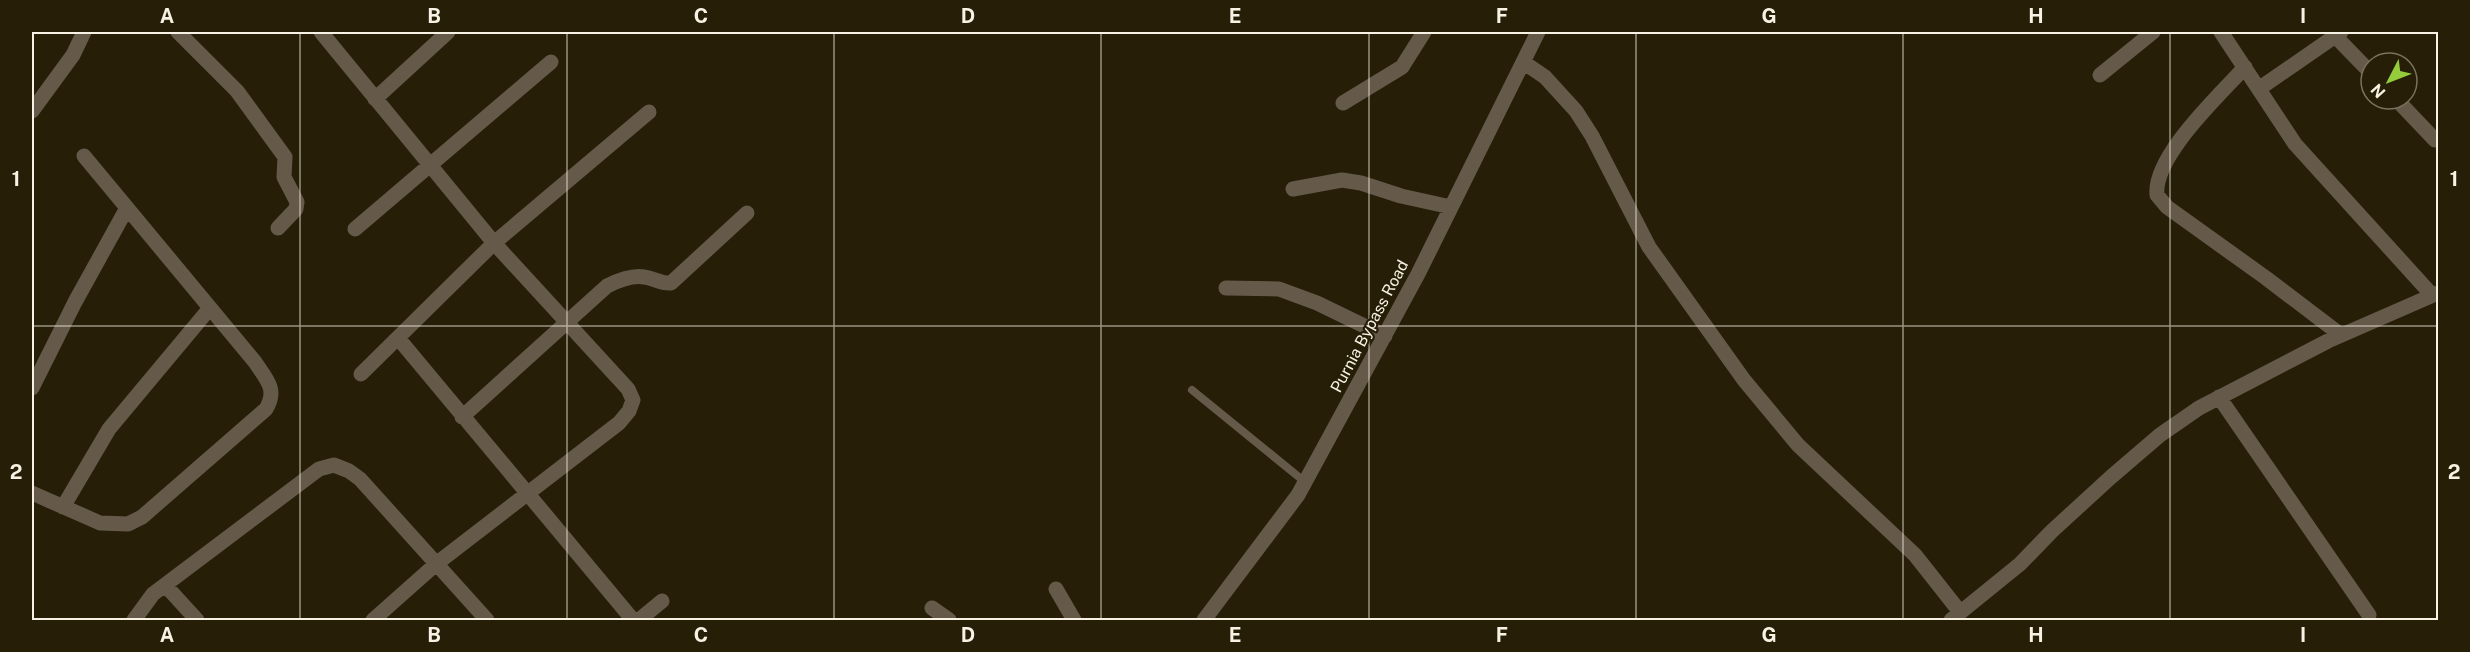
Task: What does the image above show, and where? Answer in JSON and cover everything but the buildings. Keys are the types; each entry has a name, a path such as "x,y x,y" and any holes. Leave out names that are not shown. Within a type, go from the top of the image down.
{"street":[{"path":"32,111 73,55 84,32"},
{"path":"178,32 237,91 285,157 284,177 297,201 296,209 278,228"},
{"path":"321,32 494,243 628,388 633,400 629,411 619,423 436,564 373,621"},
{"path":"375,99 448,32"},
{"path":"1343,103 1402,67 1424,32"},
{"name":"Purnia Bypass Road","path":"1204,621 1298,495 1385,336 1538,32"},
{"path":"2100,75 2153,32"},
{"path":"1523,62 1545,77 1576,111 1592,136 1649,247 1744,380 1798,445 1915,555 1955,616 2020,564 2069,514 2160,435 2219,397 2341,335 2435,294 2295,144 2221,32"},
{"path":"2260,88 2334,34 2359,60"},
{"path":"355,229 551,62"},
{"path":"2245,67 2169,154 2159,174 2157,195 2167,207 2341,335"},
{"path":"2407,111 2435,140"},
{"path":"361,374 494,243 649,112"},
{"path":"32,496 100,523 128,524 142,517 266,409 272,399 271,387 255,362 84,156"},
{"path":"1293,189 1342,180 1451,207"},
{"path":"32,388 75,302 127,208"},
{"path":"462,417 607,286 618,280 643,276 661,284 671,283 747,213"},
{"path":"1226,288 1280,289 1317,303 1385,336"},
{"path":"63,507 109,429 210,308"},
{"path":"398,338 633,621"},
{"path":"2219,397 2369,615"},
{"path":"134,621 153,594 319,469 334,465 349,471 360,479 487,621"},
{"path":"165,585 197,621"},
{"path":"1056,589 1074,621"},
{"path":"639,621 662,601"},
{"path":"932,608 949,621"}],"lane":[{"path":"1192,390 1305,482"}]}
